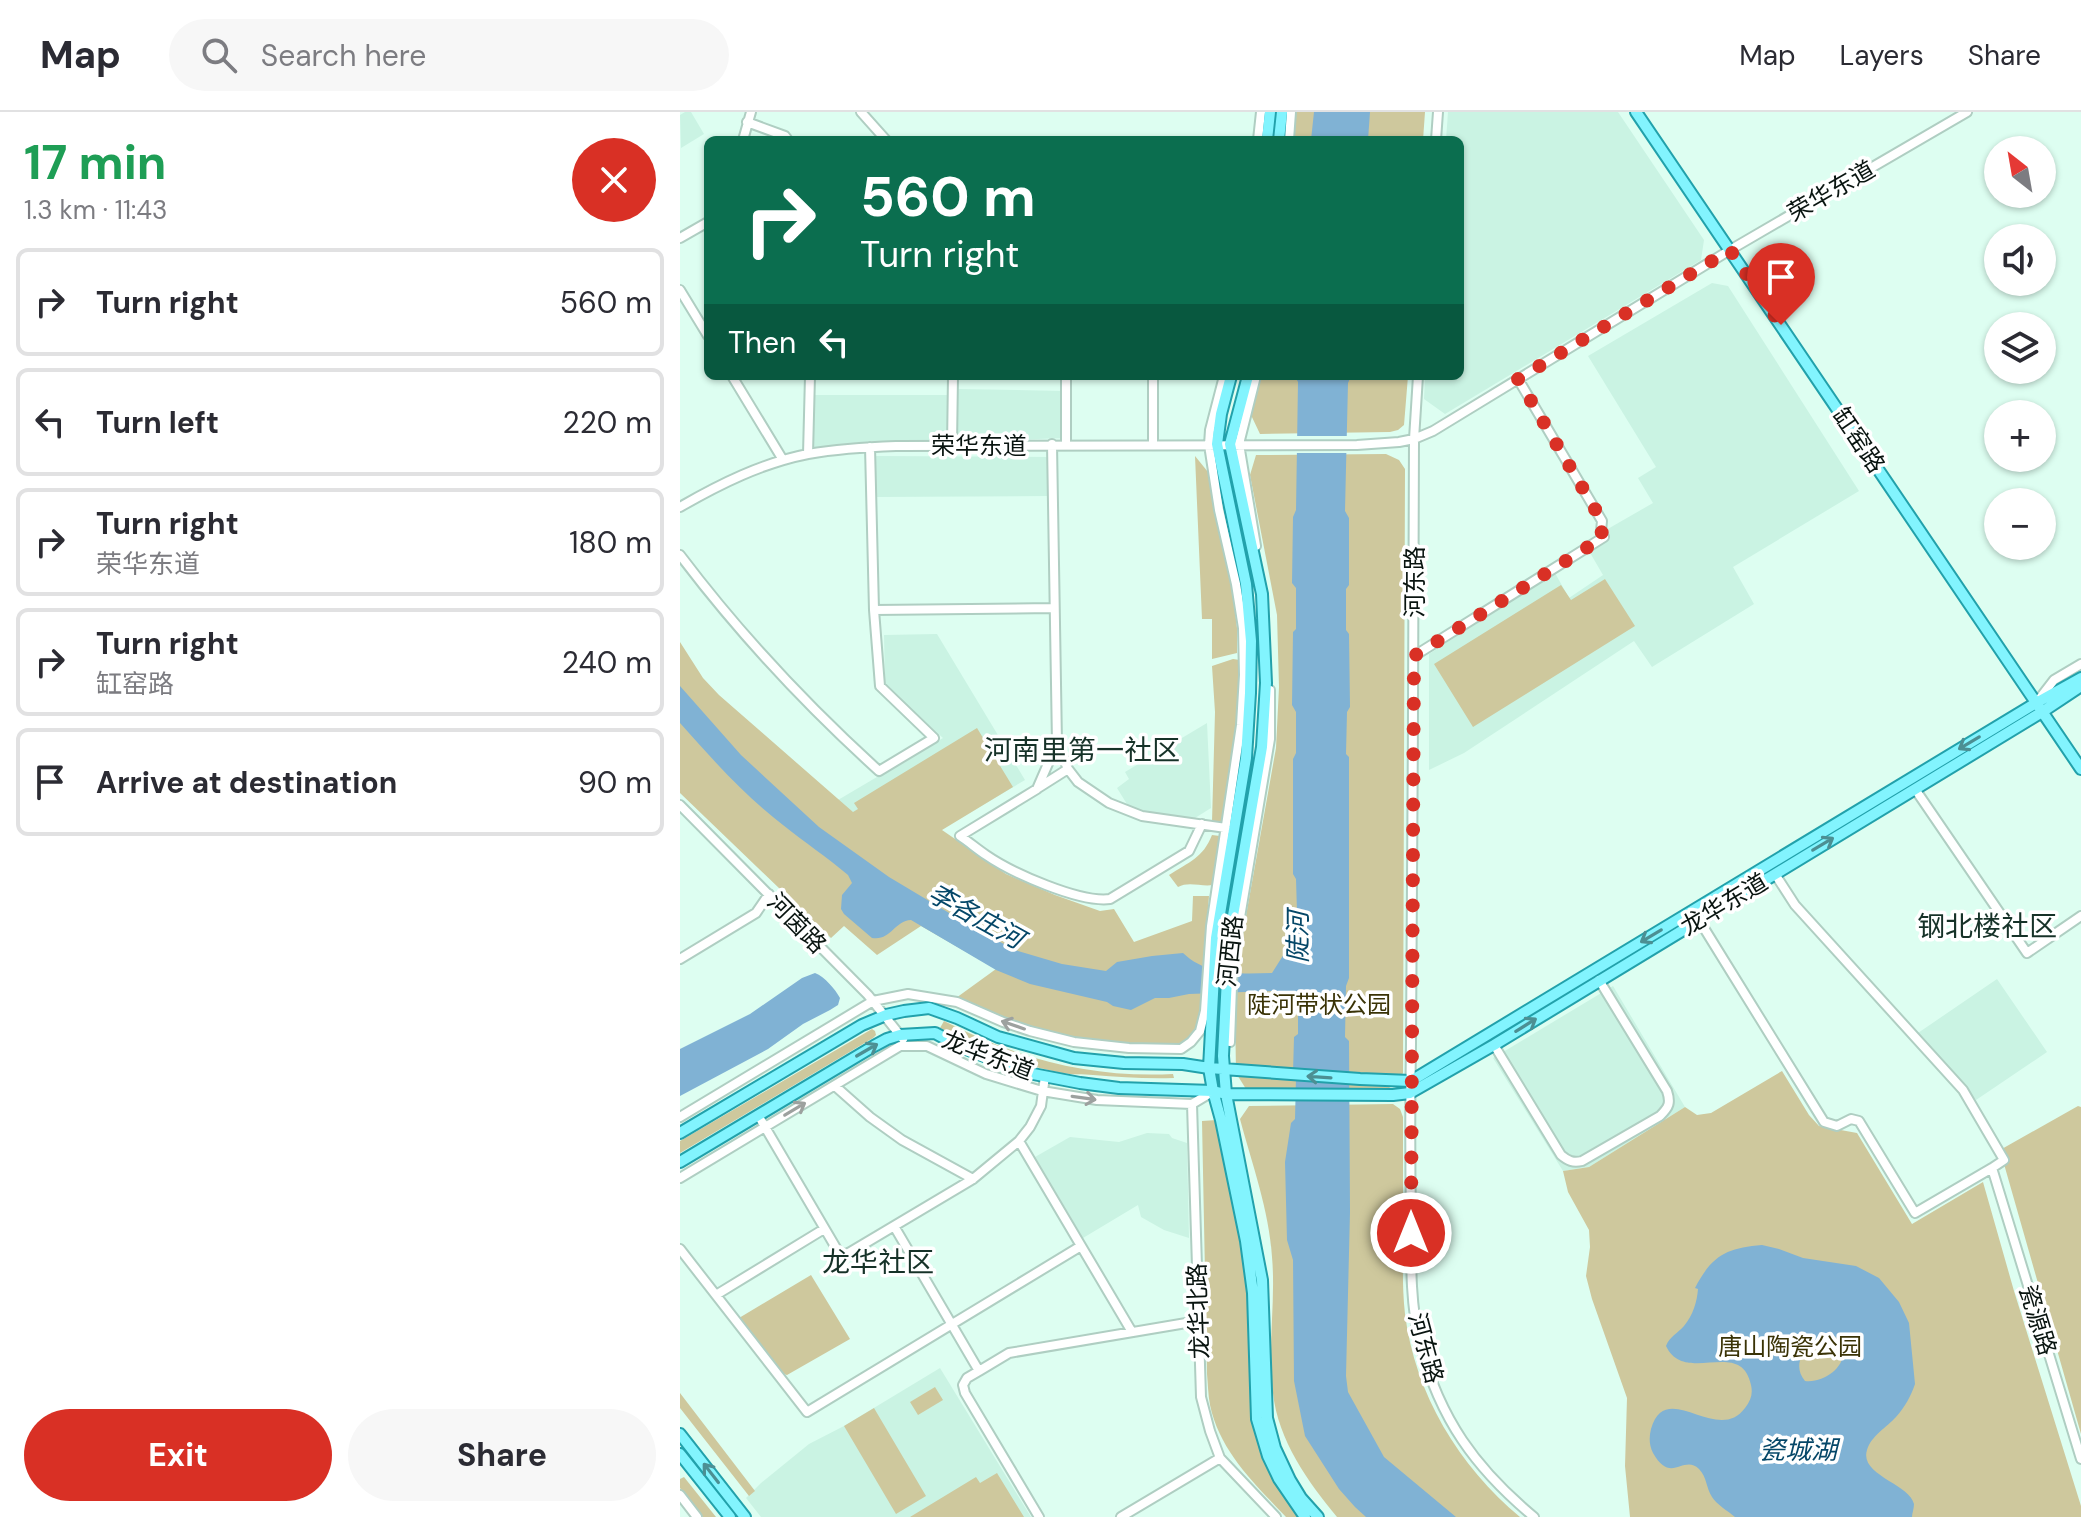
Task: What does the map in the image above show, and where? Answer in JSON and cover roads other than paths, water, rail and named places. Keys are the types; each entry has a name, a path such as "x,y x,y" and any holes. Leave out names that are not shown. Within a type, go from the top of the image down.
{"main road":[{"path":"1267,136 1270,112"},
{"path":"1279,136 1282,112"},
{"name":"缸窑路","path":"1636,112 2081,769"},
{"name":"河西路","path":"1230,380 1213,445 1246,584 1251,641 1246,758 1211,959 1209,1068 1246,1241 1253,1293 1257,1419 1268,1456 1279,1479 1305,1517"},
{"name":"河西路","path":"1247,380 1235,444 1262,594 1266,683 1262,747 1229,939 1224,1069 1226,1094 1262,1280 1267,1418 1275,1448 1290,1480 1318,1517"},
{"name":"龙华东道","path":"680,1162 874,1046 900,1035 935,1033 1028,1073 1119,1088 1281,1096 1410,1093 1915,789 2081,678"},
{"name":"龙华东道","path":"680,1133 862,1025 886,1015 929,1008 998,1037 1074,1058 1411,1081 2039,707 2081,686"},
{"path":"680,1434 745,1517"},
{"path":"682,1459 730,1517"}],"street":[{"path":"861,112 882,136"},
{"path":"1258,136 1261,112"},
{"path":"1289,136 1291,112"},
{"path":"1436,136 1438,112"},
{"name":"荣华东道","path":"680,507 783,460 870,447 1357,445 1414,439 1433,431 1730,250 1967,112"},
{"path":"749,117 785,136"},
{"path":"680,238 704,224"},
{"path":"680,290 704,329"},
{"path":"1414,656 1604,537 1602,521 1518,379"},
{"path":"734,380 783,460"},
{"path":"808,454 810,380"},
{"path":"952,445 953,380"},
{"path":"1066,380 1066,445"},
{"path":"1153,380 1153,445"},
{"path":"1211,959 1211,926 1241,725 1244,675 1243,628 1219,510 1210,430 1223,380"},
{"path":"1235,444 1255,380"},
{"name":"河东路","path":"1418,380 1414,439 1411,1286 1419,1341 1447,1414 1469,1452 1498,1485 1534,1517"},
{"path":"1052,444 1057,743 1068,769 1078,782 1127,812 1226,828"},
{"path":"680,555 800,696 879,771 934,738 880,686 874,610 870,447"},
{"path":"874,610 1053,608"},
{"path":"2039,707 2054,680 2081,664"},
{"path":"2039,707 2081,692"},
{"path":"1037,789 1057,743"},
{"path":"1068,769 960,836 988,857 1024,875 1068,893 1099,901 1110,899 1189,851 1202,824"},
{"path":"1915,789 2027,953 2081,916"},
{"name":"河茵路","path":"680,805 873,1001 908,1046"},
{"name":"瓷源路","path":"1775,874 1795,905 1963,1090 2004,1160 1992,1168 2081,1459"},
{"path":"680,959 756,913 769,894"},
{"path":"1699,920 1824,1122 1837,1126 1851,1119 1859,1121 1915,1213 1992,1168"},
{"path":"1494,1045 1567,1160 1582,1161 1660,1116 1669,1107 1667,1091 1599,980"},
{"path":"680,1117 873,1001 908,994 957,1002 1030,1031 1074,1042 1129,1048 1181,1049 1200,1031 1209,1008"},
{"path":"1228,1004 1230,1042"},
{"path":"680,1178 900,1046 927,1046 986,1074 1042,1091 1109,1101 1192,1104 1213,1091"},
{"path":"758,1115 839,1253 847,1254 973,1179 1019,1141 1041,1106 1045,1076"},
{"path":"835,1086 902,1140 973,1179"},
{"name":"龙华北路","path":"1192,1104 1201,1397 1220,1458 1276,1517"},
{"path":"1019,1141 1132,1332"},
{"path":"894,1226 979,1371"},
{"path":"716,1295 824,1229"},
{"path":"680,1249 807,1412 1081,1246"},
{"path":"1039,1517 965,1393 963,1385 967,1378 1009,1353 1198,1321"},
{"path":"682,1459 695,1453"},
{"path":"1121,1517 1220,1458"},
{"path":"680,1495 697,1517"}],"water":[{"path":"1314,112 1370,112 1368,136 1311,136"},
{"name":"陡河","path":"1349,380 1345,511 1349,518 1346,630 1349,634 1350,707 1347,712 1346,754 1349,757 1349,978 1346,986 1345,1037 1349,1041 1348,1392 1384,1457 1456,1517 1366,1517 1339,1489 1305,1436 1294,1381 1293,1260 1287,1240 1285,1162 1291,1123 1295,1119 1294,1037 1298,1034 1298,1012 1285,1005 1272,991 1155,998 1131,1010 1030,984 996,970 911,920 900,924 884,937 872,938 841,909 842,895 852,883 848,875 755,802 680,723 680,686 741,755 819,827 889,877 1018,951 1062,964 1106,971 1117,962 1183,953 1192,961 1213,970 1272,973 1284,954 1298,945 1296,879 1293,874 1296,712 1292,705 1296,588 1292,583 1298,382"},
{"path":"815,973 835,991 840,998 838,1005 803,1024 768,1049 680,1096 680,1049 750,1014 802,978"},
{"name":"瓷城湖","path":"1762,1245 1803,1258 1856,1266 1879,1278 1899,1302 1909,1323 1915,1384 1899,1413 1872,1440 1867,1459 1877,1473 1911,1497 1914,1504 1912,1517 1735,1517 1714,1500 1699,1469 1693,1465 1666,1467 1653,1453 1651,1429 1658,1415 1668,1409 1721,1420 1734,1418 1750,1400 1751,1385 1745,1371 1736,1364 1686,1362 1675,1357 1666,1346 1690,1317 1697,1299 1698,1289 1695,1288 1708,1268 1722,1255","holes":["1833,1335 1843,1351 1838,1367 1824,1378 1805,1381 1799,1366 1810,1346"]}],"district":[{"name":"河南里第一社区","path":"1082,750"},
{"name":"钢北楼社区","path":"1987,926"},
{"name":"龙华社区","path":"878,1262"}],"water label":[{"name":"李各庄河","path":"976,916"}],"park label":[{"name":"陡河带状公园","path":"1319,1004"},
{"name":"唐山陶瓷公园","path":"1790,1346"}]}
